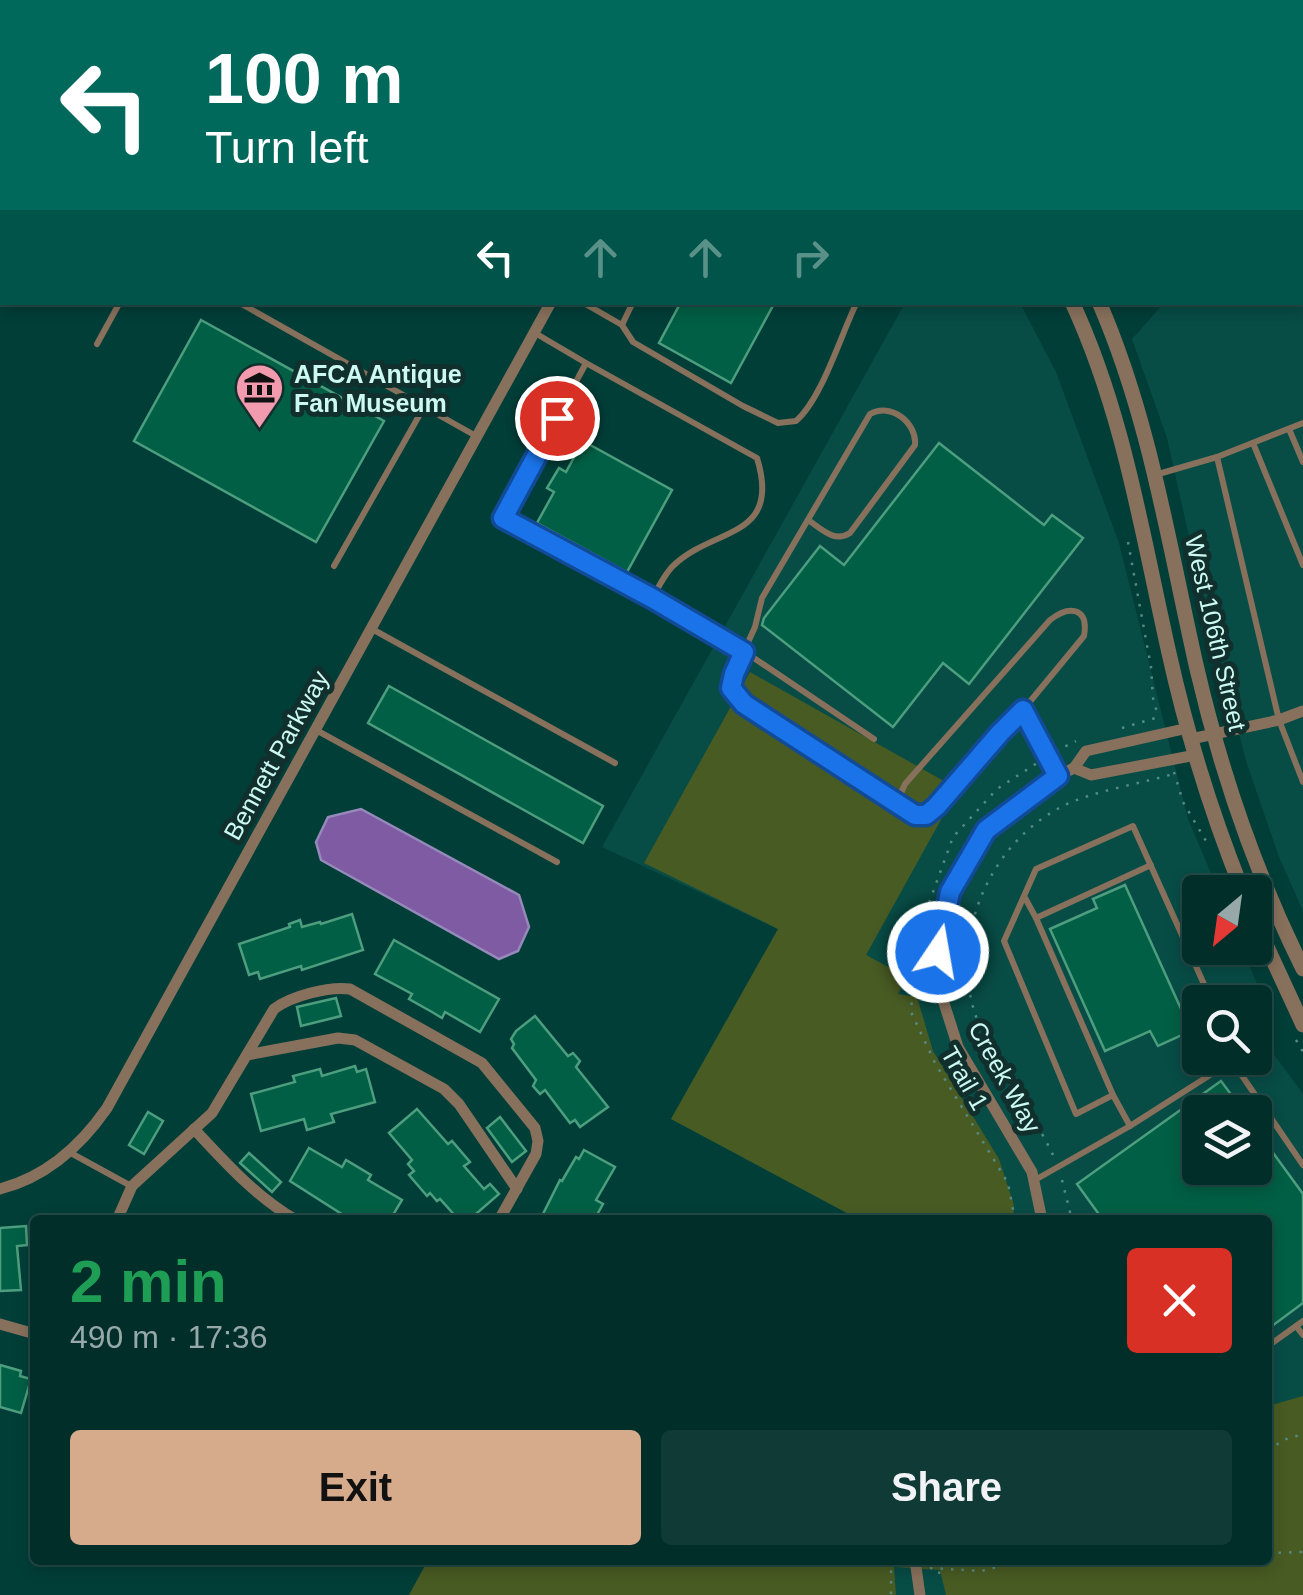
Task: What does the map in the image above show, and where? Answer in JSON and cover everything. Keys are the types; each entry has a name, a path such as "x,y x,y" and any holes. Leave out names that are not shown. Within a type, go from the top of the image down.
{"street":[{"name":"Bennett Parkway","path":"0,1189 43,1172 94,1127 106,1108 549,305"},
{"name":"West 106th Street","path":"1073,305 1120,433 1192,741 1237,875"},
{"name":"West 106th Street","path":"1100,305 1132,389 1214,735 1253,853 1303,969"},
{"path":"1192,741 1303,711"},
{"name":"Creek Way","path":"1041,1215 1032,1172 958,1047 943,1000 938,952 950,892 986,830 1074,768 1086,751 1192,741"},
{"name":"Creek Way","path":"1074,768 1091,775 1192,741"},
{"path":"1272,958 1303,1025"},
{"path":"119,1215 132,1186 212,1114 274,1009 286,1000 340,988 482,1062 535,1128 536,1154 502,1215"},
{"path":"247,1055 338,1038 354,1040 444,1088 517,1188"},
{"path":"194,1128 237,1175 288,1215"},
{"path":"0,1324 30,1333"},
{"path":"920,1565 916,1567 920,1595"}],"lane":[{"path":"97,344 118,305"},
{"path":"243,305 477,437"},
{"path":"587,305 622,325 633,342 778,422 796,421 808,408 856,305"},
{"path":"622,325 632,305"},
{"path":"534,332 757,458 762,474 757,510 746,524 673,565 652,598"},
{"path":"586,364 503,518 744,652 874,739"},
{"path":"334,566 424,407"},
{"path":"808,520 836,538 850,534 915,446 916,434 910,424 888,409 870,414 762,598 731,688 744,704 915,815 926,815 936,807 1023,710 1084,636 1086,624 1072,610 1050,620 906,784 897,802"},
{"path":"1154,475 1217,457 1303,424"},
{"path":"1289,429 1303,462"},
{"path":"1254,442 1303,565"},
{"path":"1217,457 1278,720 1303,782"},
{"path":"371,628 615,763"},
{"path":"1023,710 1058,776"},
{"path":"315,730 557,862"},
{"path":"1113,1095 1076,1114 1004,942 1036,869 1133,826 1204,985"},
{"path":"1036,918 1151,865"},
{"path":"1024,896 1130,1126"},
{"path":"1034,1181 1130,1126 1207,1075"},
{"path":"1242,1075 1303,1165"},
{"path":"69,1152 132,1186"},
{"path":"1272,1343 1299,1323 1303,1336"}],"path":[{"path":"1122,728 1159,717 1126,530"},
{"name":"Trail 1","path":"1014,1215 1008,1183 935,1064 912,1012 917,936 953,837 997,788 1068,744 1086,738"},
{"path":"1054,1154 992,1050 974,1007 969,942 988,881 1022,837 1055,811 1075,801 1174,774 1183,802 1206,840"},
{"path":"1062,1178 1071,1215"},
{"path":"1272,1449 1303,1434"},
{"path":"1272,1552 1303,1552"},
{"path":"890,1565 891,1595"},
{"path":"924,1565 940,1572 981,1571 1006,1565"},
{"path":"940,1572 941,1565"}],"shaded area":[{"path":"904,305 1021,305 1056,372 1119,543 1188,819 1212,875 1182,875 1182,965 1249,965 1258,985 1182,985 1182,1075 1272,1075 1272,1052 1303,1094 1303,1595 409,1595 425,1565 1272,1565 1272,1215 851,1215 671,1119 778,929 602,847"},
{"path":"1162,305 1303,305 1303,911 1279,857 1247,764 1201,590 1167,438 1132,339"},
{"path":"361,809 519,895 529,927 518,951 499,959 321,860 316,842 328,817"}],"green space":[{"path":"750,672 958,789 866,955 907,977 898,994 917,997 933,1051 999,1159 1014,1205 1013,1215 851,1215 671,1119 778,929 644,863"},
{"path":"1303,1396 1303,1595 946,1595 940,1570 894,1567 896,1595 409,1595 425,1565 1272,1565 1272,1405"}],"building":[{"path":"679,305 773,305 731,383 659,343"},
{"name":"AFCA Antique Fan Museum","path":"201,320 384,421 316,542 134,441"},
{"path":"583,441 672,490 627,572 537,523 554,492 547,488 559,468 566,472"},
{"path":"939,443 1044,525 1052,515 1083,538 969,684 943,663 893,727 762,625 820,546 844,565"},
{"path":"389,686 603,806 583,843 368,723"},
{"path":"1125,885 1182,1011 1182,1035 1158,1046 1150,1031 1105,1051 1050,929 1097,908 1093,899"},
{"path":"352,914 363,950 302,970 301,966 260,979 258,972 249,975 239,944 300,920 302,927"},
{"path":"394,940 499,999 480,1032 445,1012 442,1018 409,999 412,994 375,974"},
{"path":"336,998 341,1016 301,1026 297,1007"},
{"path":"535,1016 568,1056 573,1053 580,1061 576,1067 608,1107 580,1127 575,1120 570,1123 545,1090 540,1094 533,1086 536,1080 512,1048 511,1039 516,1031"},
{"path":"355,1066 357,1072 366,1069 375,1102 331,1114 334,1122 307,1130 304,1119 261,1131 251,1094 295,1082 293,1076 320,1069 322,1076"},
{"path":"1221,1081 1231,1095 1201,1095"},
{"path":"417,1109 470,1162 464,1166 484,1189 490,1184 499,1194 475,1215 454,1215 440,1199 437,1201 430,1193 427,1196 409,1175 414,1171 408,1164 412,1160 389,1133"},
{"path":"1182,1109 1182,1185 1272,1185 1272,1151 1303,1194 1303,1303 1272,1326 1272,1215 1099,1215 1077,1184"},
{"path":"148,1112 163,1121 144,1154 129,1145"},
{"path":"500,1117 526,1151 512,1162 487,1128"},
{"path":"309,1148 342,1167 346,1160 371,1175 368,1180 402,1200 393,1215 343,1215 290,1181"},
{"path":"584,1150 615,1167 596,1200 603,1204 597,1215 542,1215 560,1180 576,1157 579,1159"},
{"path":"249,1153 281,1182 272,1192 240,1163"},
{"path":"26,1226 27,1245 17,1246 21,1290 0,1291 0,1228"},
{"path":"0,1365 21,1371 20,1376 30,1379 30,1382 21,1413 0,1407"}],"place":[{"name":"AFCA Antique Fan Museum","path":"259,430"}],"route":[{"path":"557,418 503,518 744,652 731,688 744,704 915,815 926,815 936,807 1023,710 1058,776 986,830 950,892 938,952"}]}
